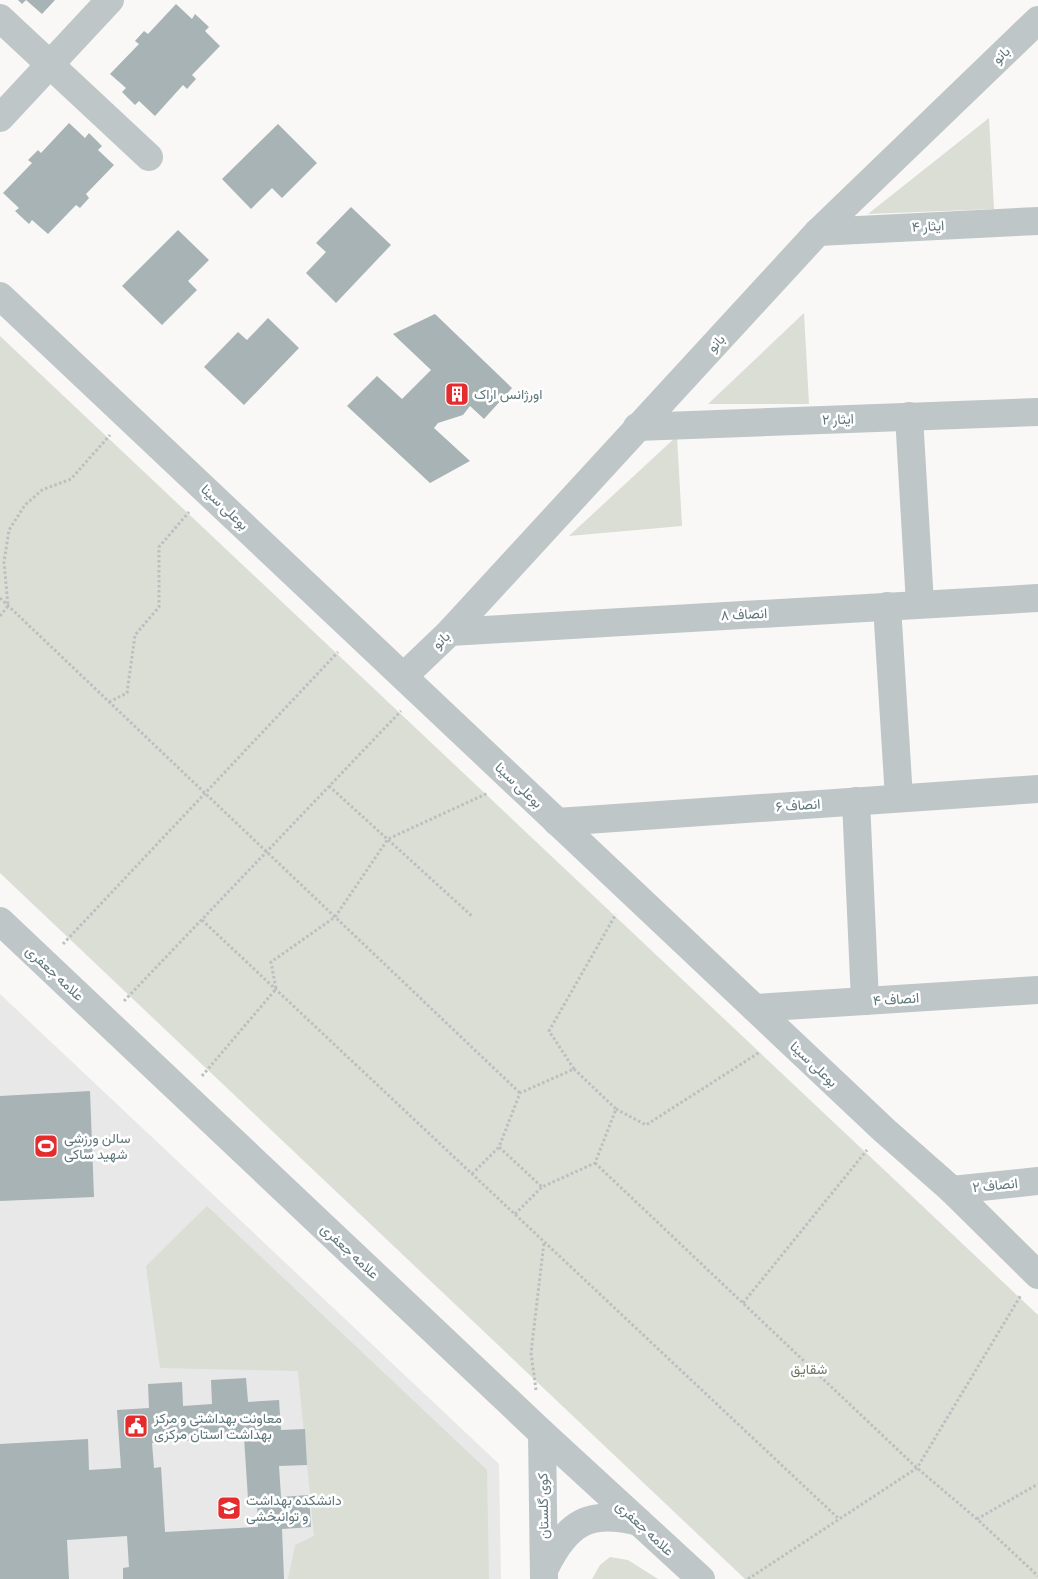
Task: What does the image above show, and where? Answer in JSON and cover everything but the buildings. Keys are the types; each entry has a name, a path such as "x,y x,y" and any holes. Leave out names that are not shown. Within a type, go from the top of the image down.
{"street":[{"path":"0,118 110,0"},
{"path":"0,18 149,157"},
{"name":"بانو","path":"412,684 450,632 637,426 818,232 1028,38 1038,20"},
{"name":"ایثار ۴","path":"818,232 1038,220"},
{"name":"بوعلی سینا","path":"0,296 884,1130 952,1190 1036,1273"},
{"name":"ایثار ۲","path":"637,426 1038,412"},
{"path":"909,416 920,604"},
{"name":"انصاف ۸","path":"450,632 1038,598"},
{"path":"888,606 899,798"},
{"name":"انصاف ۶","path":"558,822 1038,789"},
{"path":"856,801 865,1001"},
{"name":"علامه جعفری","path":"0,921 542,1433 701,1579"},
{"name":"انصاف ۴","path":"755,1008 1038,990"},
{"name":"انصاف ۲","path":"952,1190 1038,1181"},
{"name":"کوی گلستان","path":"542,1433 544,1574"},
{"path":"544,1574 556,1546 566,1534 582,1523 618,1516 639,1522"}],"path":[{"path":"0,616 8,606 4,562 9,530 26,505 42,490 70,479 128,416"},
{"path":"109,702 127,693 135,635 159,608 159,547 208,492"},
{"path":"0,598 520,1092"},
{"path":"45,963 357,632"},
{"path":"106,1020 329,786 412,684"},
{"path":"276,989 271,962 335,917 388,839 514,781"},
{"path":"329,786 472,917"},
{"path":"630,890 549,1031 574,1069 616,1109 646,1125 784,1036"},
{"path":"202,920 839,1519"},
{"path":"185,1095 276,989"},
{"path":"472,1174 499,1146 520,1092 574,1069"},
{"path":"515,1214 542,1187 595,1164 616,1109"},
{"path":"743,1304 884,1130"},
{"path":"499,1146 542,1187"},
{"path":"595,1164 917,1468 977,1519 1038,1576"},
{"path":"536,1392 531,1353 544,1242"},
{"path":"748,1579 917,1468 1036,1273"},
{"path":"977,1519 1038,1484"}],"shaded area":[{"path":"0,994 499,1464 501,1579 0,1579"}],"green space":[{"path":"989,118 994,209 868,214"},
{"path":"804,313 809,404 708,404"},
{"name":"شقایق","path":"0,336 1038,1315 1038,1579 745,1579 0,873"},
{"path":"677,436 682,526 569,536"},
{"path":"207,1206 487,1470 489,1579 288,1579 295,1545 314,1536 298,1371 160,1368 146,1266"},
{"path":"610,1557 628,1560 658,1579 592,1579 600,1565"}],"place":[{"name":"اورژانس اراک","path":"457,394"},
{"name":"سالن ورزشی شهید ساکی","path":"46,1146"},
{"name":"معاونت بهداشتی و مرکز بهداشت استان مرکزی","path":"136,1426"},
{"name":"دانشکده بهداشت و توانبخشی","path":"229,1508"}]}
